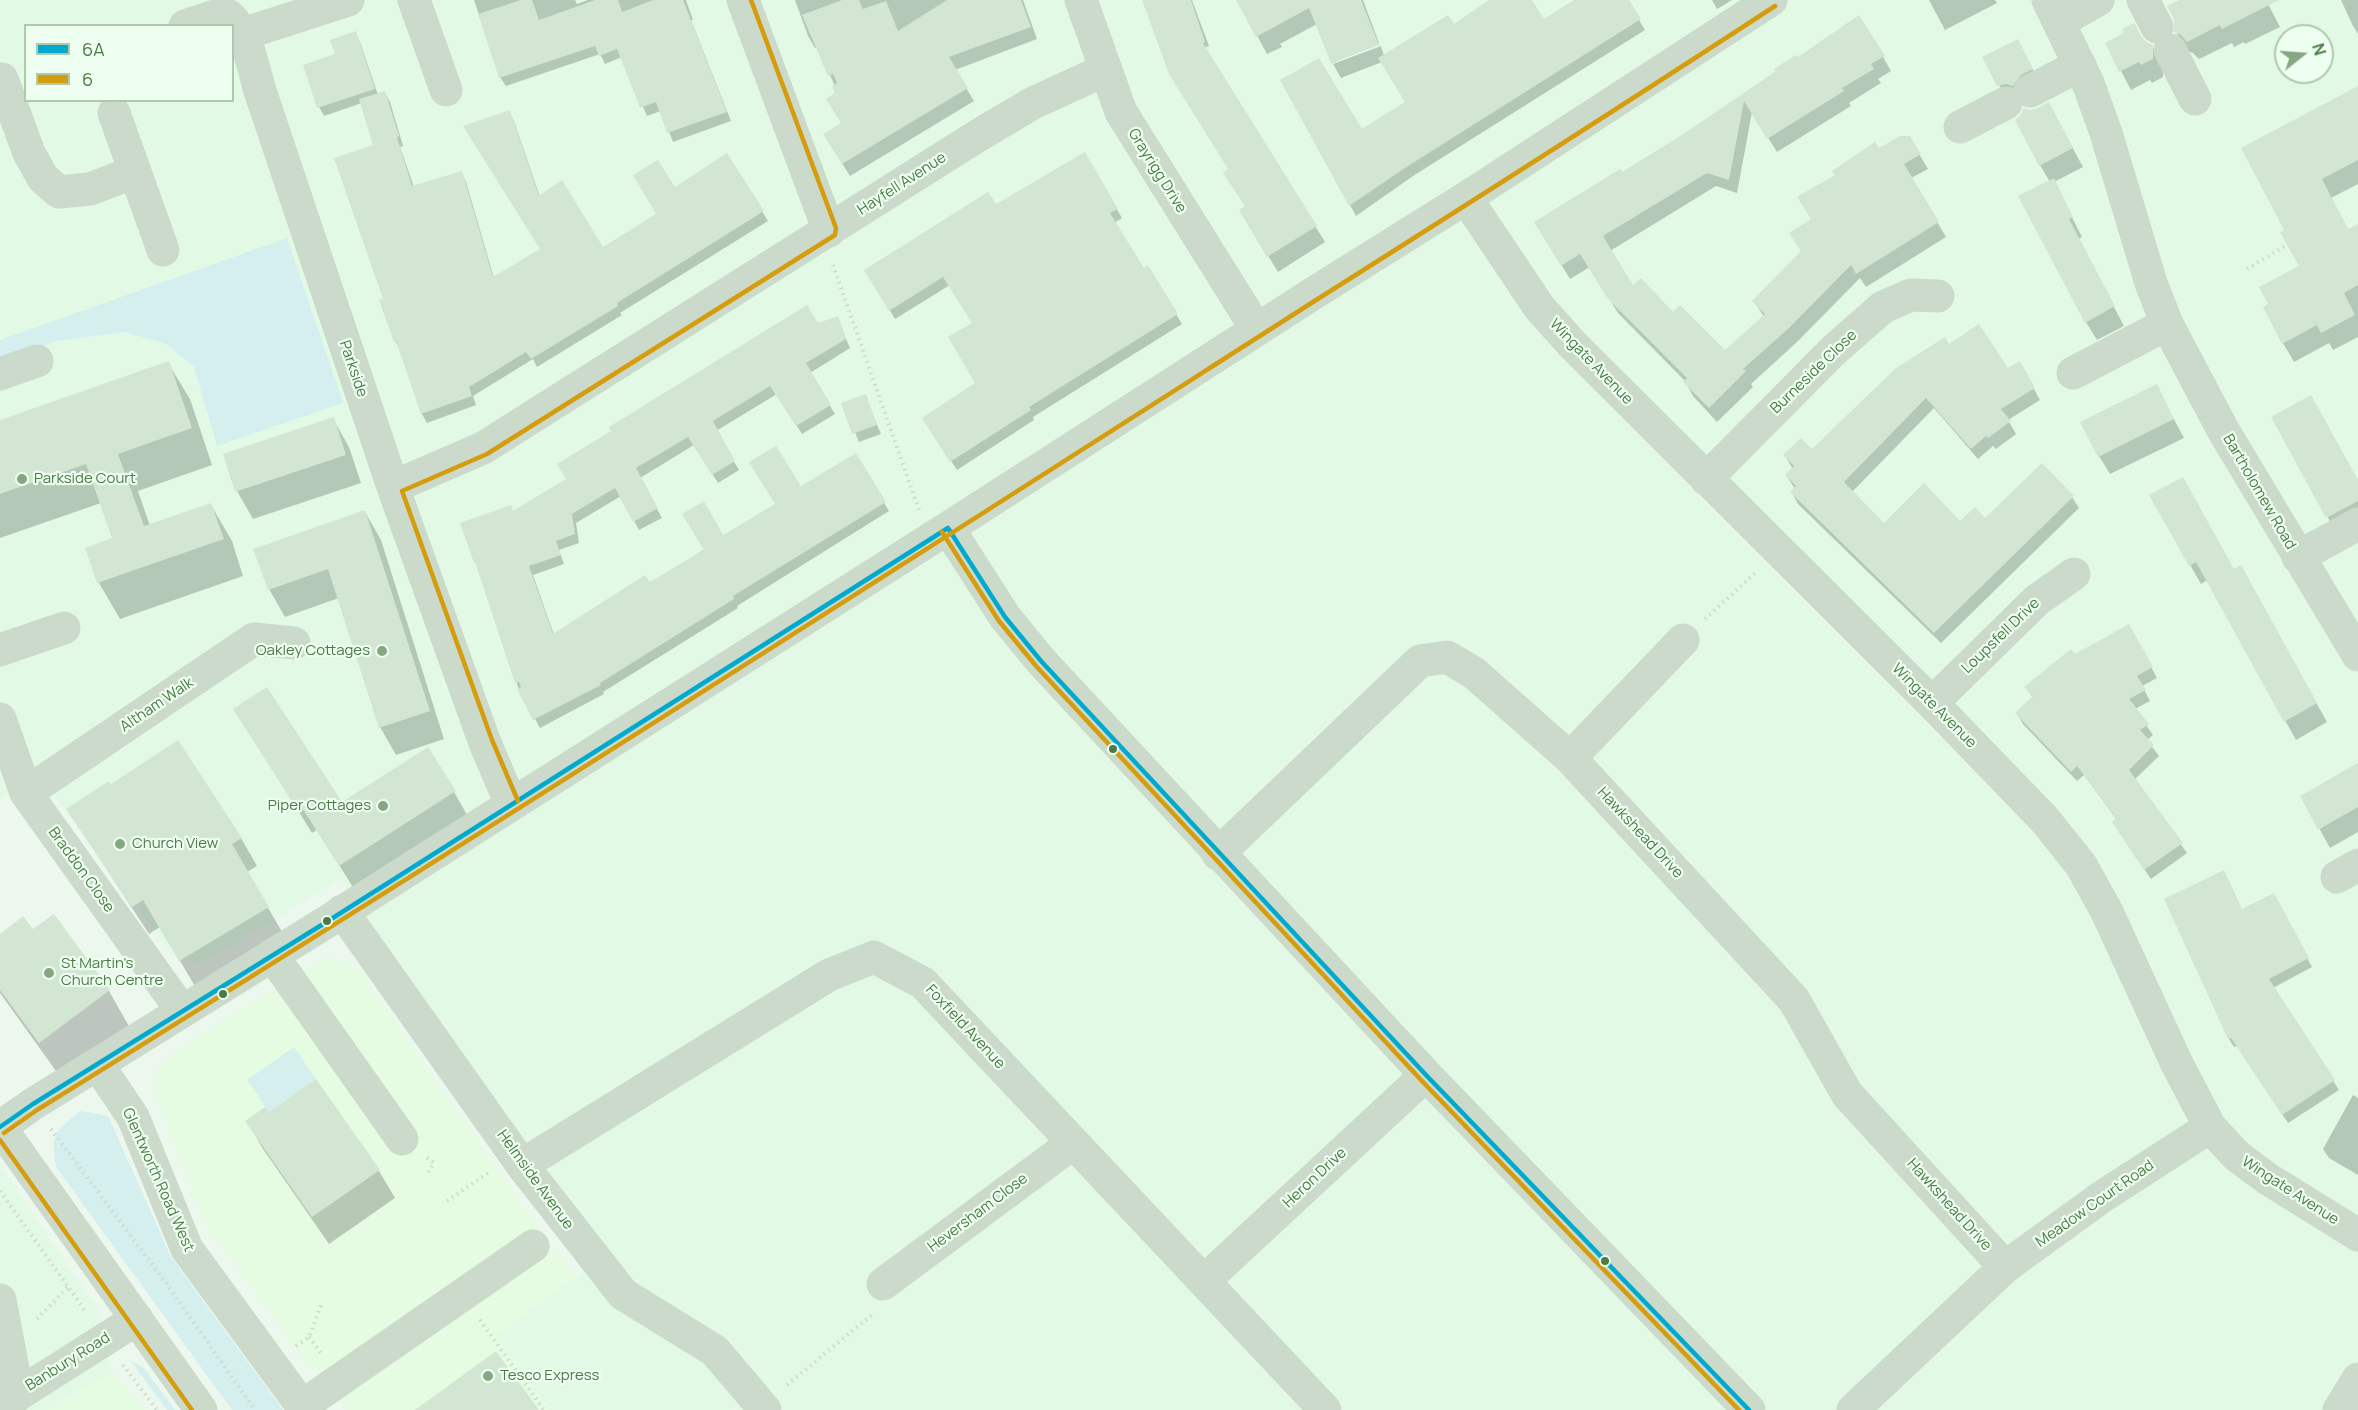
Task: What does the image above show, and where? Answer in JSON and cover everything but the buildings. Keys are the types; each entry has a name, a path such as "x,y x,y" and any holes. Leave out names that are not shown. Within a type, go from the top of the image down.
{"street":[{"path":"191,24 215,16 229,16 238,24 243,34 348,0"},
{"path":"414,0 446,90"},
{"path":"743,0 829,231"},
{"name":"Grayrigg Drive","path":"1081,0 1121,112 1257,330"},
{"path":"201,1410 0,1127 33,1104 936,536 1466,198 1771,0"},
{"path":"2054,11 2098,0"},
{"name":"Bartholomew Road","path":"2054,11 2080,65 2106,133 2151,283 2167,324 2223,430 2358,655"},
{"path":"2156,26 2195,99"},
{"name":"Parkside","path":"243,34 393,487 485,743 511,804"},
{"path":"1960,127 2080,65"},
{"name":"Hayfell Avenue","path":"393,487 483,448 979,135 1033,103 1105,70"},
{"path":"9,71 29,153 43,178 59,192 90,189 135,172"},
{"path":"114,113 164,250"},
{"name":"Wingate Avenue","path":"1466,198 1539,307 1572,344 1932,703 2045,820 2081,865 2107,912 2177,1064 2210,1126 2237,1156 2268,1179 2358,1235"},
{"name":"Burneside Close","path":"1706,478 1834,350 1883,307 1911,295 1938,296"},
{"path":"2073,373 2167,324"},
{"path":"0,374 37,361"},
{"path":"2298,557 2358,524"},
{"path":"936,536 1041,661 1218,854 1426,1075 1749,1410"},
{"name":"Loupsfell Drive","path":"1932,703 2037,600 2074,574"},
{"path":"0,650 64,628"},
{"name":"Altham Walk","path":"26,793 254,639 294,643"},
{"path":"1570,758 1683,640"},
{"name":"Hawkshead Drive","path":"1218,854 1420,660 1447,657 1474,673 1570,758 1794,1000 1847,1094 2006,1267"},
{"name":"Braddon Close","path":"0,719 26,793 182,1011"},
{"name":"Helmside Avenue","path":"342,911 518,1159 623,1294 715,1351 763,1408"},
{"path":"272,955 402,1139"},
{"name":"Foxfield Avenue","path":"518,1159 829,975 874,957 923,983 1325,1410"},
{"name":"Glentworth Road West","path":"98,1065 133,1117 187,1249 303,1408"},
{"name":"Heron Drive","path":"1204,1281 1426,1075"},
{"name":"Meadow Court Road","path":"1853,1410 2006,1267 2103,1196 2210,1126"},
{"name":"Heversham Close","path":"883,1284 1073,1143"},
{"path":"303,1408 533,1246"},
{"path":"0,1300 9,1400"},
{"name":"Banbury Road","path":"9,1400 137,1319"},
{"path":"2338,1410 2358,1379"}],"path":[{"path":"829,231 830,256 920,513 936,536"},
{"path":"2247,268 2287,245"},
{"path":"1683,640 1778,551"},
{"path":"33,1104 166,1283 255,1410"},
{"path":"447,1201 518,1159"},
{"path":"0,1191 157,1410"},
{"path":"763,1408 875,1312 883,1284"},
{"path":"462,1295 544,1410"},
{"path":"309,1337 322,1303"}],"shaded area":[{"path":"0,0 185,0 186,2 193,0 2358,0 2358,1410 737,1410 735,1407 731,1410 549,1410 495,1335 604,1256 340,879 205,962 191,962 172,955 39,776 0,801"},
{"path":"287,238 343,403 217,446 194,367 165,343 124,332 57,341 0,361 0,340"},
{"path":"336,957 360,971 525,1210 576,1276 496,1335 549,1410 348,1410 307,1364 204,1221 152,1085 158,1068 178,1049 317,962 325,958"},
{"path":"294,1047 316,1079 269,1112 247,1080"},
{"path":"81,1111 108,1116 171,1257 283,1410 232,1410 56,1167 54,1147 57,1134"},
{"path":"0,1165 98,1309 113,1372 46,1410 0,1410"},
{"path":"130,1360 144,1368 175,1410 167,1410"},
{"path":"113,1372 146,1410 46,1410 97,1381"}],"transit line":[{"name":"6","path":"518,801 492,740 402,491 487,454 835,235 836,228 751,0"},
{"name":"6","path":"4,1133 676,708 1775,6"},
{"name":"6A","path":"948,528 1005,617 1041,661 1426,1075 1749,1410"},
{"name":"6A","path":"0,1127 33,1104 328,921 948,528"},
{"name":"6","path":"942,532 999,621 1036,666 1421,1080 1739,1410"},
{"name":"6","path":"0,1140 192,1410"}],"place":[{"name":"Parkside Court","path":"22,479"},
{"name":"Oakley Cottages","path":"382,651"},
{"name":"Piper Cottages","path":"383,806"},
{"name":"Church View","path":"120,844"},
{"name":"St Martin's Church Centre","path":"49,973"},
{"name":"Tesco Express","path":"488,1376"}]}
